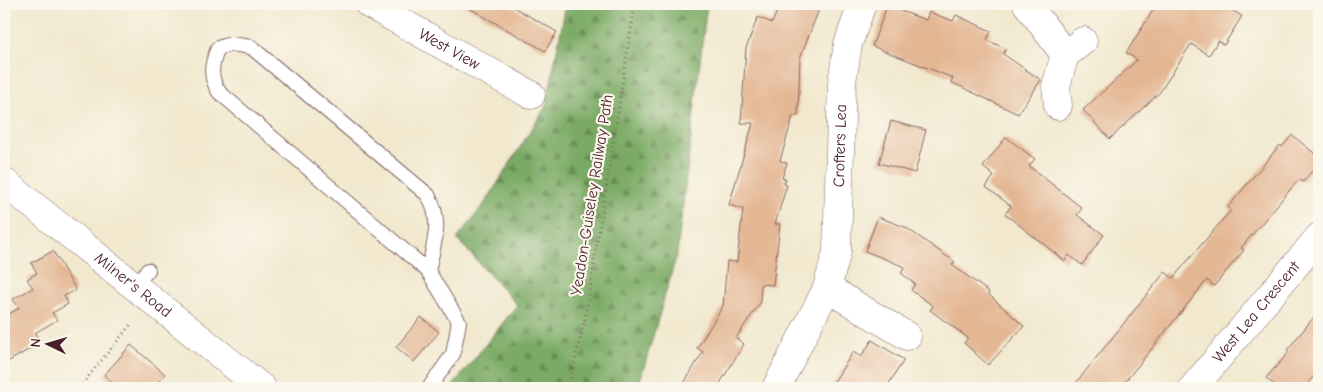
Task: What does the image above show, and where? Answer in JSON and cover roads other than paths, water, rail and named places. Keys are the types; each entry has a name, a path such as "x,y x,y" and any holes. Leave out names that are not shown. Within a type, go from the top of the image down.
{"street":[{"name":"West View","path":"369,4 531,95"},
{"name":"Crofters Lea","path":"776,388 827,288 837,252 842,82 848,44 862,4"},
{"path":"1027,4 1074,48 1056,86 1058,106"},
{"name":"Milner's Road","path":"4,182 141,278 262,388"},
{"name":"West Lea Crescent","path":"1193,388 1319,237"},
{"path":"827,288 907,336"}],"lane":[{"path":"428,271 438,221 435,207 428,195 251,47 231,44 218,48 212,62 212,80 219,92 428,271 459,322 453,354 428,388"}]}
